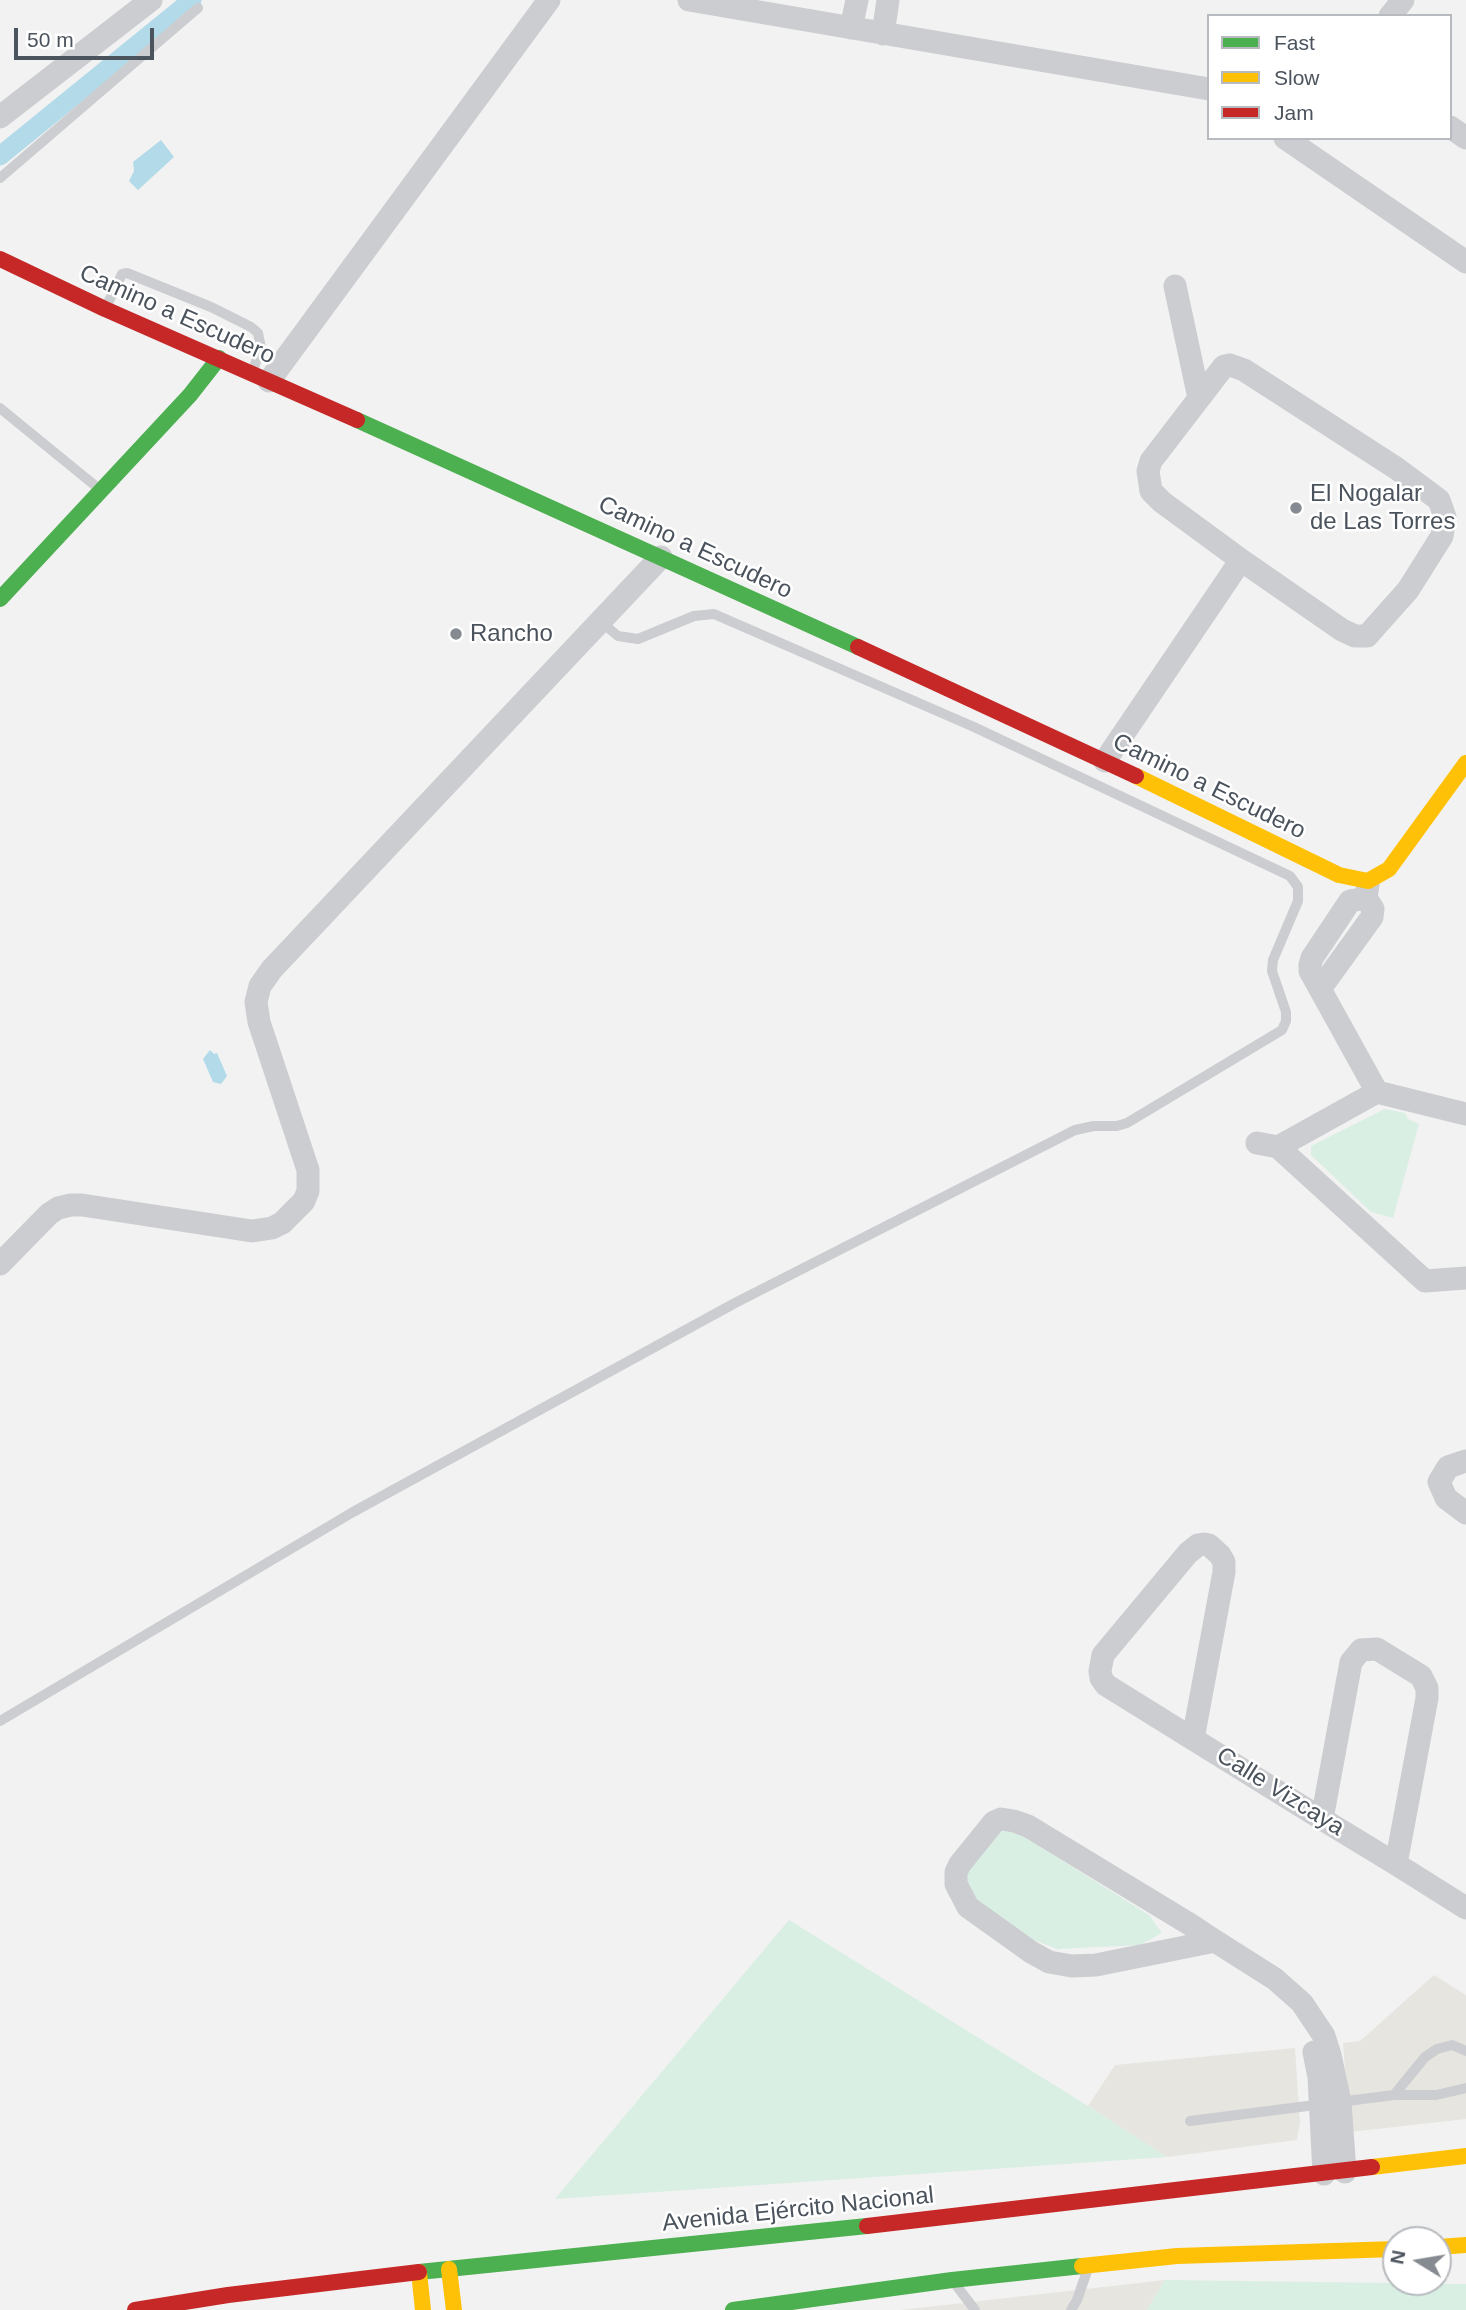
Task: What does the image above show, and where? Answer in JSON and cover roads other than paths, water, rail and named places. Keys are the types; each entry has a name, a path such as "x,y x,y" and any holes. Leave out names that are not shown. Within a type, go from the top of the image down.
{"street":[{"path":"0,117 150,0"},
{"path":"255,380 550,0"},
{"path":"689,0 1207,89"},
{"path":"851,28 857,0"},
{"path":"883,34 888,0"},
{"path":"1392,14 1403,0"},
{"path":"1288,140 1464,256"},
{"name":"Camino a Escudero","path":"0,260 104,309 219,358 255,380 662,557 1105,761 1367,889"},
{"path":"1175,286 1199,398"},
{"path":"0,599 190,395 219,358"},
{"path":"1224,366 1236,366 1396,468 1438,500 1445,517 1444,530 1432,554 1408,590 1367,636 1355,636 1342,630 1241,560 1151,491 1148,480 1151,461 1199,398 1224,366"},
{"path":"190,395 216,390"},
{"path":"0,1265 49,1214 58,1208 71,1205 252,1231 272,1228 282,1223 303,1201 308,1191 308,1170 259,1022 256,1002 260,986 272,970 662,557"},
{"path":"1105,761 1241,560"},
{"path":"1377,1092 1320,989 1372,917 1373,909 1367,889 1396,862 1466,762"},
{"path":"1466,1114 1377,1092 1268,1145 1416,1275 1425,1281 1435,1282 1466,1278"},
{"path":"1466,1461 1448,1468 1440,1482 1446,1498 1466,1513"},
{"name":"Calle Vizcaya","path":"1193,1739 1224,1562 1209,1545 1198,1545 1188,1553 1103,1655 1100,1671 1106,1685 1193,1739 1322,1819 1396,1864 1466,1908"},
{"path":"1322,1819 1351,1662 1361,1650 1377,1649 1421,1676 1425,1681 1427,1698 1396,1864"},
{"path":"1215,1941 1096,1965 1072,1966 1049,1962 968,1907 956,1884 956,1872 994,1822 1000,1819 1014,1821 1028,1826 1215,1941 1275,1979 1303,2003 1319,2077 1331,2103 1334,2173"},
{"name":"Avenida Ejército Nacional","path":"135,2310 228,2295 419,2272 770,2237 1466,2156"},
{"path":"733,2310 952,2280 1177,2256 1382,2249"},
{"path":"449,2269 454,2310"},
{"path":"419,2272 423,2310"}],"lane":[{"path":"0,178 198,8"},
{"path":"104,309 122,274 127,273 211,307 258,333 261,348 255,380"},
{"path":"0,408 101,490"},
{"path":"0,1721 353,1512 735,1303 1075,1130 1127,1123 1282,1030 1286,1012 1272,971 1273,960 1298,901 1298,887 1290,876 974,727 714,614 694,616 638,639 618,636 601,622"},
{"path":"1394,2095 1425,2057 1437,2049 1452,2045 1466,2051"},
{"path":"1190,2121 1394,2095 1436,2095 1466,2088"},
{"path":"1071,2310 1089,2265"},
{"path":"952,2280 975,2310"}],"water":[{"path":"161,140 174,157 138,190 129,181 134,171 133,162"},
{"path":"210,1050 214,1054 217,1053 227,1076 221,1084 213,1082 203,1059"}],"waterway":[{"path":"0,156 192,0"}],"place":[{"name":"El Nogalar de Las Torres","path":"1296,508"},
{"name":"Rancho","path":"456,634"}]}
